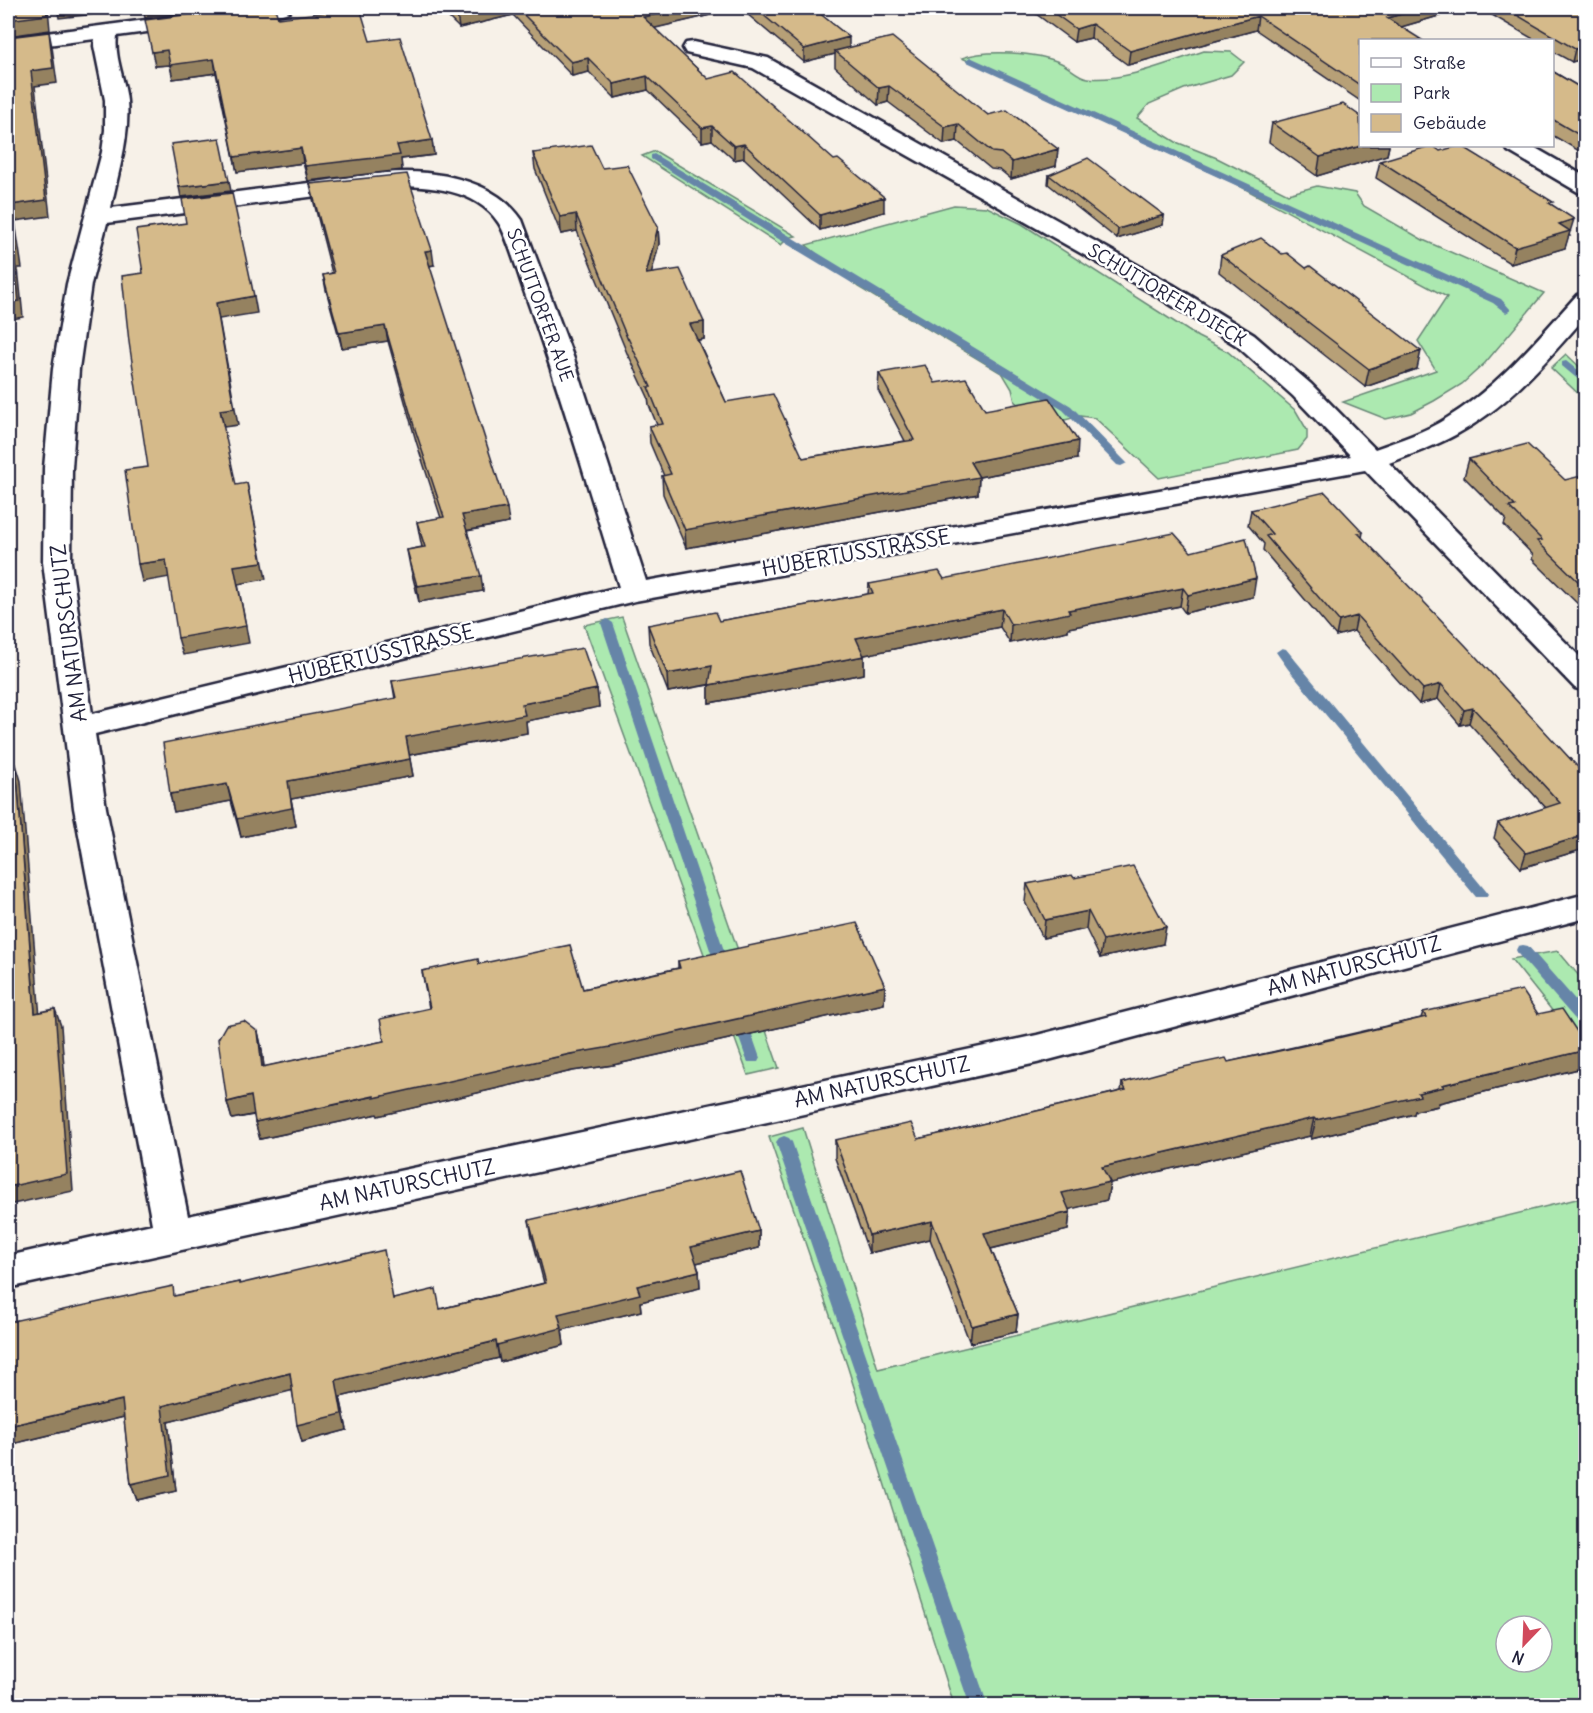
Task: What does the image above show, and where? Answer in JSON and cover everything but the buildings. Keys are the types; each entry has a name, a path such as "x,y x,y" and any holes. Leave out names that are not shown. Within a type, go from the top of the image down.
{"street":[{"path":"8,44 282,8"},
{"name":"AM NATURSCHUTZ","path":"107,30 105,46 116,100 116,130 113,152 79,284 67,358 58,468 57,562 90,808 173,1235"},
{"name":"SCHUTTORFER DIECK","path":"694,48 760,63 1220,323 1273,363 1586,681"},
{"path":"1518,147 1586,187"},
{"name":"SCHUTTORFER AUE","path":"97,217 394,179 416,179 461,186 495,203 510,220 561,359 635,592"},
{"name":"HUBERTUSSTRASSE","path":"80,726 635,592 1371,461 1455,425 1485,404 1522,371 1586,300"},
{"name":"AM NATURSCHUTZ","path":"8,1272 1037,1048 1586,906"}],"green space":[{"path":"1204,51 1231,52 1244,62 1231,75 1184,89 1149,104 1137,118 1176,142 1217,158 1288,194 1317,186 1355,193 1364,206 1423,240 1544,293 1485,363 1462,384 1411,413 1386,419 1343,402 1436,370 1418,341 1447,297 1234,183 962,58 984,53 1039,56 1061,63 1084,77 1102,78 1131,74"},
{"path":"655,151 796,236 788,238 781,245 642,156"},
{"path":"954,205 987,207 1022,224 1198,337 1228,352 1296,411 1307,430 1307,439 1298,450 1159,478 1095,418 1080,416 1065,420 1035,412 1015,402 1012,389 1003,374 858,287 806,245"},
{"path":"1566,354 1585,372 1585,400 1551,368"},
{"path":"622,617 779,1068 748,1075 584,625"},
{"path":"1558,951 1585,983 1585,1052 1511,959"},
{"path":"803,1128 878,1369 1585,1197 1585,1705 954,1705 847,1365 769,1137"}],"waterway":[{"path":"970,60 1497,301 1506,310"},
{"path":"654,157 775,233 1067,408 1121,463"},
{"path":"1566,364 1586,383"},
{"path":"607,623 723,968"},
{"path":"1282,652 1481,894"},
{"path":"1523,950 1586,1022"},
{"path":"739,1018 753,1058"},
{"path":"784,1142 979,1706"}]}
